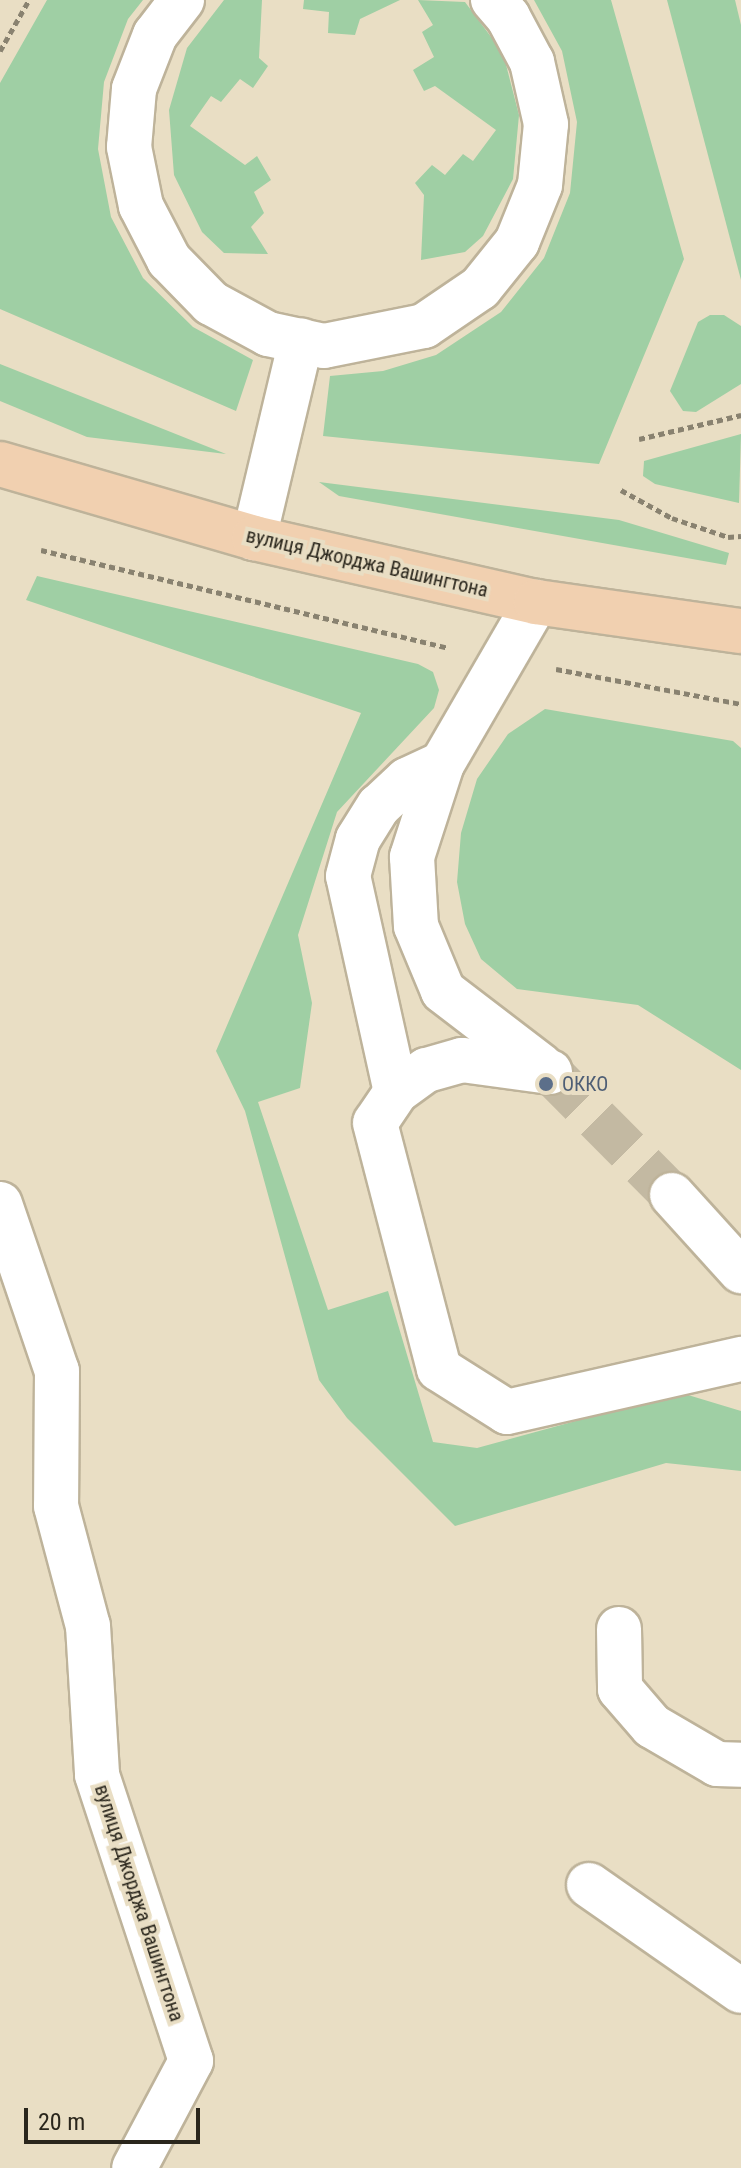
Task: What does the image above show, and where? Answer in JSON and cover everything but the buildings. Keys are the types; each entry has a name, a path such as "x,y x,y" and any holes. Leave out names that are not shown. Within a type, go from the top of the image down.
{"main road":[{"name":"вулиця Джорджа Вашингтона","path":"0,464 254,538 536,602 741,631"}],"lane":[{"path":"182,0 155,35 134,89 129,147 141,206 169,260 211,303 268,334 324,346 424,326 480,288 517,242 540,185 546,124 532,62 508,17 493,0"},
{"path":"254,538 301,341"},
{"path":"536,602 442,764 412,857 416,926 443,991 550,1072 462,1060 426,1070 396,1092 375,1123 439,1369 507,1412 741,1359"},
{"path":"396,1092 348,876 358,839 379,806 407,780 442,764"},
{"path":"672,1195 741,1271"},
{"name":"вулиця Джорджа Вашингтона","path":"0,1204 57,1371 56,1506 88,1626 97,1775 191,2061 134,2168"},
{"path":"619,1629 620,1689 652,1726 717,1764 741,1765"},
{"path":"589,1885 741,1991"}],"path":[{"path":"0,51 29,0"},
{"path":"639,439 741,415"},
{"path":"621,490 672,518 728,537 741,536"},
{"path":"41,550 455,650"},
{"path":"549,668 741,704"}],"green space":[{"path":"47,0 143,0 128,19 104,82 98,149 111,217 143,278 193,327 253,360 236,411 0,309 0,83"},
{"path":"224,0 262,0 259,58 268,66 253,88 240,79 221,102 211,96 190,126 245,165 257,156 271,180 254,192 264,213 251,227 268,254 224,253 202,232 174,175 169,110 187,48"},
{"path":"304,0 400,0 360,19 355,35 328,33 329,12 303,9"},
{"path":"418,0 465,2 503,53 519,115 513,179 483,236 465,252 421,260 424,195 415,183 432,165 445,175 463,154 473,161 496,130 435,86 424,91 413,70 434,57 422,32 433,25"},
{"path":"534,0 611,0 684,259 599,464 323,436 330,376 383,371 436,355 501,312 544,258 570,193 577,122 562,51"},
{"path":"667,0 735,0 741,25 741,280"},
{"path":"710,315 724,315 741,326 741,384 696,412 683,411 670,391 698,322"},
{"path":"0,364 226,454 87,437 0,401"},
{"path":"741,434 739,503 655,484 643,476 644,461"},
{"path":"319,482 619,520 729,553 726,565 339,496"},
{"path":"37,576 418,664 433,672 439,690 434,708 337,812 298,935 312,1003 300,1088 258,1102 328,1310 388,1291 433,1442 477,1448 660,1398 688,1395 741,1411 741,1471 666,1463 455,1526 347,1418 319,1380 245,1111 216,1051 361,713 26,600"},
{"path":"545,709 733,741 741,748 741,1070 638,1005 517,989 481,959 465,924 457,882 461,833 477,779 508,734"}],"tunnel":[{"path":"550,1072 672,1195"}],"place":[{"name":"ОККО","path":"546,1084"}]}
